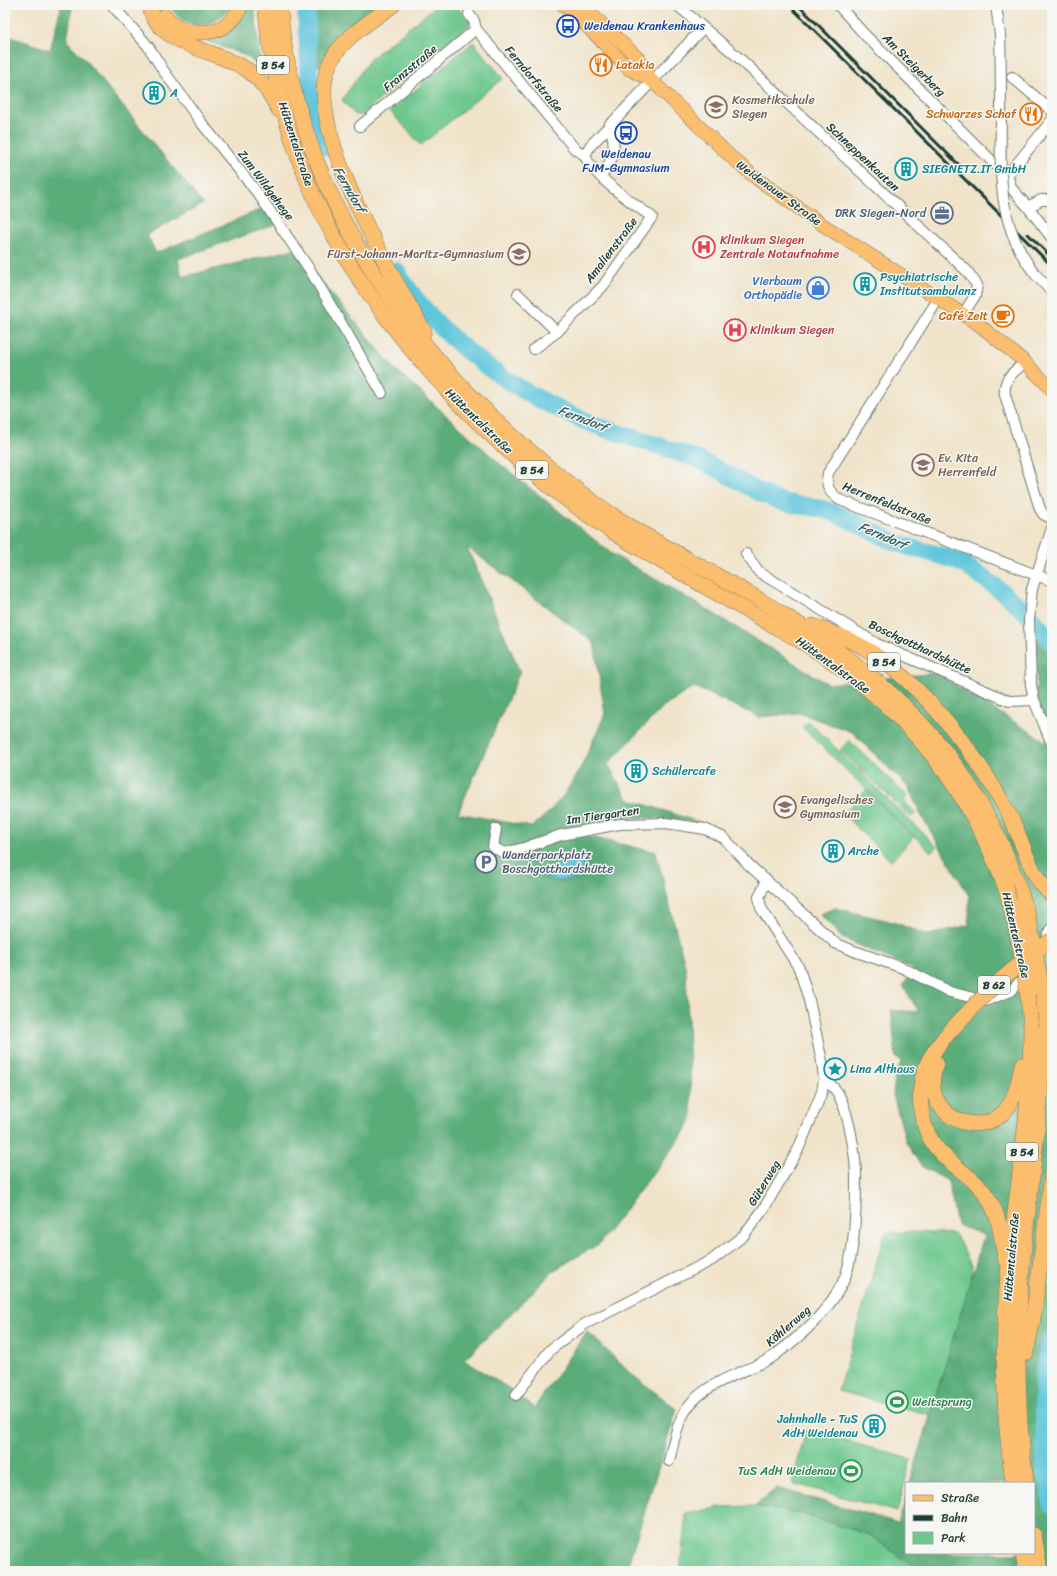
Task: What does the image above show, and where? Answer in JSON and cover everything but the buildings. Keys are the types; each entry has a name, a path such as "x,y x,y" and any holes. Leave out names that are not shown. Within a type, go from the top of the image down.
{"highway":[{"path":"149,5 154,19 166,31 183,42 226,58 248,70 270,94 288,124"},
{"path":"160,5 163,14 170,23 190,32 203,33 217,29 232,19 241,5"},
{"name":"Hüttentalstraße","path":"264,5 273,65 288,124 310,187 342,250 363,284 403,339 466,411 537,475 608,528 700,584 801,641 854,678 890,708 933,755 958,790 1012,885 1034,944 1042,991 1044,1039 1041,1108 1023,1257 1019,1336 1021,1438 1026,1482"},
{"name":"Hüttentalstraße","path":"279,5 283,42 293,91 301,121 324,182 351,237 376,279 414,331 447,372 510,434 547,467 589,499 649,538 787,616 834,646 863,669 896,697 921,722 948,753 985,808 1004,847 1012,885 1023,956 1031,1027 1027,1100 1008,1276 1005,1337 1005,1391 1013,1482"},
{"path":"393,5 360,29 342,46 329,66 325,88 328,117 344,172 366,225 392,276 447,372"},
{"name":"B 54","path":"787,616 842,636 871,652 916,689 960,739 986,774 1014,824 1036,876 1052,894"},
{"name":"B 62","path":"1031,1027 1018,1085 1003,1113 986,1122 976,1124 964,1123 948,1116 938,1104 933,1093 933,1076 937,1060 946,1040 993,987 1052,940"},
{"name":"B 62","path":"946,1040 996,993 1052,949"},
{"name":"B 54","path":"946,1040 933,1052 926,1067 921,1087 921,1109 925,1127 930,1138 942,1154 973,1179 989,1199 1000,1228 1008,1276"},
{"path":"1019,1392 1033,1319 1052,1174"},
{"path":"1035,1541 1040,1571"},
{"path":"1023,1554 1026,1571"}],"main road":[{"name":"Weidenauer Straße","path":"563,5 579,18 629,69 651,80"},
{"name":"Weidenauer Straße","path":"582,5 639,59 651,80 731,158 757,179 823,225 962,314 1025,362 1052,390"}],"street":[{"name":"Zum Wildgehege","path":"112,5 148,46 162,70 200,121 259,195 310,270 382,393"},
{"name":"Schneppenkauten","path":"677,5 745,64 968,271 977,285 975,296 962,314"},
{"name":"Am Steigerberg","path":"838,5 864,35 1007,176 1012,189 1028,206 1052,238"},
{"path":"996,5 1000,35 1002,194 1013,238 1027,264 1052,292"},
{"name":"Ferndorfstraße","path":"469,14 474,21 476,29 575,149 585,155 587,163 652,217"},
{"path":"585,155 590,146 610,124 703,28"},
{"name":"Franzstraße","path":"360,126 476,29"},
{"path":"1012,77 1052,111"},
{"path":"1007,176 1052,120"},
{"path":"601,176 611,163 613,154 614,140 610,124"},
{"path":"1028,206 1041,200 1052,200"},
{"name":"Amalienstraße","path":"534,349 557,332 603,286 652,217"},
{"path":"518,294 557,332"},
{"name":"Herrenfeldstraße","path":"939,298 828,473 827,487 831,494 840,500 1052,581"},
{"path":"1025,362 1006,379 1004,395 1040,509 1043,514 1052,519"},
{"path":"1052,528 1032,589 1029,620 1029,652 1034,700 1052,744"},
{"name":"Boschgotthardshütte","path":"746,554 759,572 877,644 1009,701 1034,700"},
{"name":"Im Tiergarten","path":"496,829 493,847 504,853 524,848 561,835 612,825 650,822 705,828 724,838 767,880"},
{"path":"767,880 835,943 903,968 950,992 985,1001 1011,991 1022,980 1041,952 1052,928"},
{"name":"Güterweg","path":"516,1394 550,1350 585,1324 712,1260 743,1236 763,1210 787,1170 808,1127 822,1092 824,1078 805,985 799,968 761,908 759,897 767,880"},
{"name":"Köhlerweg","path":"669,1461 678,1427 694,1400 740,1372 770,1359 811,1326 821,1315 843,1280 854,1238 856,1185 855,1157 849,1128 837,1092 824,1078"}],"green space":[{"path":"169,5 232,5 217,20 201,25 187,22 180,18"},
{"path":"247,5 254,5 262,69 246,56 207,41 207,37"},
{"path":"310,5 380,5 348,29 332,45 318,66 312,80"},
{"path":"437,5 455,5 471,23 361,115 355,115 342,100 370,59"},
{"path":"61,7 72,7 67,41 81,55 203,204 147,235 156,253 269,206 280,223 178,259 182,277 294,249 395,369 498,462 612,554 698,604 828,684 936,673 1048,743 1036,693 1038,633 1052,632 1052,1571 920,1571 870,1535 806,1515 755,1506 777,1488 898,1523 905,1501 905,1554 1035,1554 1035,1482 910,1482 984,1235 957,1225 948,1181 921,1166 906,1142 893,1095 895,1076 902,1060 896,1058 891,1010 919,1012 903,986 913,969 842,938 820,914 835,908 893,922 928,935 969,925 969,896 921,815 908,787 852,732 799,713 759,717 694,687 664,706 608,764 628,799 705,824 671,819 618,817 564,831 656,852 686,970 692,1118 681,1137 599,1244 556,1269 464,1360 510,1389 534,1408 587,1331 630,1373 677,1409 626,1571 5,1571 5,35 50,50","holes":["467,547 594,643 605,714 582,765 564,795 547,814 532,827 458,813 520,672"]},
{"path":"473,42 503,78 421,145 390,111"},
{"path":"808,721 937,847 931,852 802,727"},
{"path":"849,740 908,797 904,801 916,813 911,817 840,750"},
{"path":"866,790 914,837 891,861 843,814"},
{"path":"909,1232 955,1234 971,1265 972,1276 931,1415 838,1391 885,1233"},
{"name":"TuS AdH Weidenau","path":"806,1430 911,1459 897,1512 792,1483"},
{"path":"755,1506 806,1515 870,1535 920,1571 680,1571 686,1514 720,1507"}],"water":[{"path":"581,852 586,877 559,881 544,876 542,871 544,869 563,863"}],"waterway":[{"name":"Ferndorf","path":"306,5 310,91 328,147"},
{"name":"Ferndorf","path":"396,271 415,298 437,323 461,346 516,386 575,417 701,461 777,500 830,511 901,544 955,560 970,568 1011,599 1037,624 1052,643"},
{"name":"Ferndorf","path":"1052,1340 1043,1375 1046,1472 1052,1504"}],"railway":[{"path":"789,5 1052,266"},
{"path":"798,5 960,166"},
{"path":"1028,234 1052,258"}],"place":[{"name":"Weidenau Krankenhaus","path":"568,26"},
{"name":"Latakia","path":"601,65"},
{"name":"A","path":"154,93"},
{"name":"Kosmetikschule Siegen","path":"716,107"},
{"name":"Schwarzes Schaf","path":"1031,114"},
{"name":"Weidenau FJM-Gymnasium","path":"626,133"},
{"name":"SIEGNETZ.IT GmbH","path":"906,169"},
{"name":"DRK Siegen-Nord","path":"942,213"},
{"name":"Klinikum Siegen Zentrale Notaufnahme","path":"704,247"},
{"name":"Fürst-Johann-Moritz-Gymnasium","path":"519,254"},
{"name":"Psychiatrische Institutsambulanz","path":"865,284"},
{"name":"Vierbaum Orthopädie","path":"818,288"},
{"name":"Café Zeit","path":"1003,316"},
{"name":"Klinikum Siegen","path":"735,330"},
{"name":"Ev. Kita Herrenfeld","path":"923,465"},
{"name":"Schülercafe","path":"636,771"},
{"name":"Evangelisches Gymnasium","path":"785,807"},
{"name":"Arche","path":"833,851"},
{"name":"Wanderparkplatz Boschgotthardshütte","path":"486,862"},
{"name":"Lina Althaus","path":"835,1069"},
{"name":"Weitsprung","path":"897,1402"},
{"name":"Jahnhalle - TuS AdH Weidenau","path":"874,1426"},
{"name":"TuS AdH Weidenau","path":"851,1471"}]}
